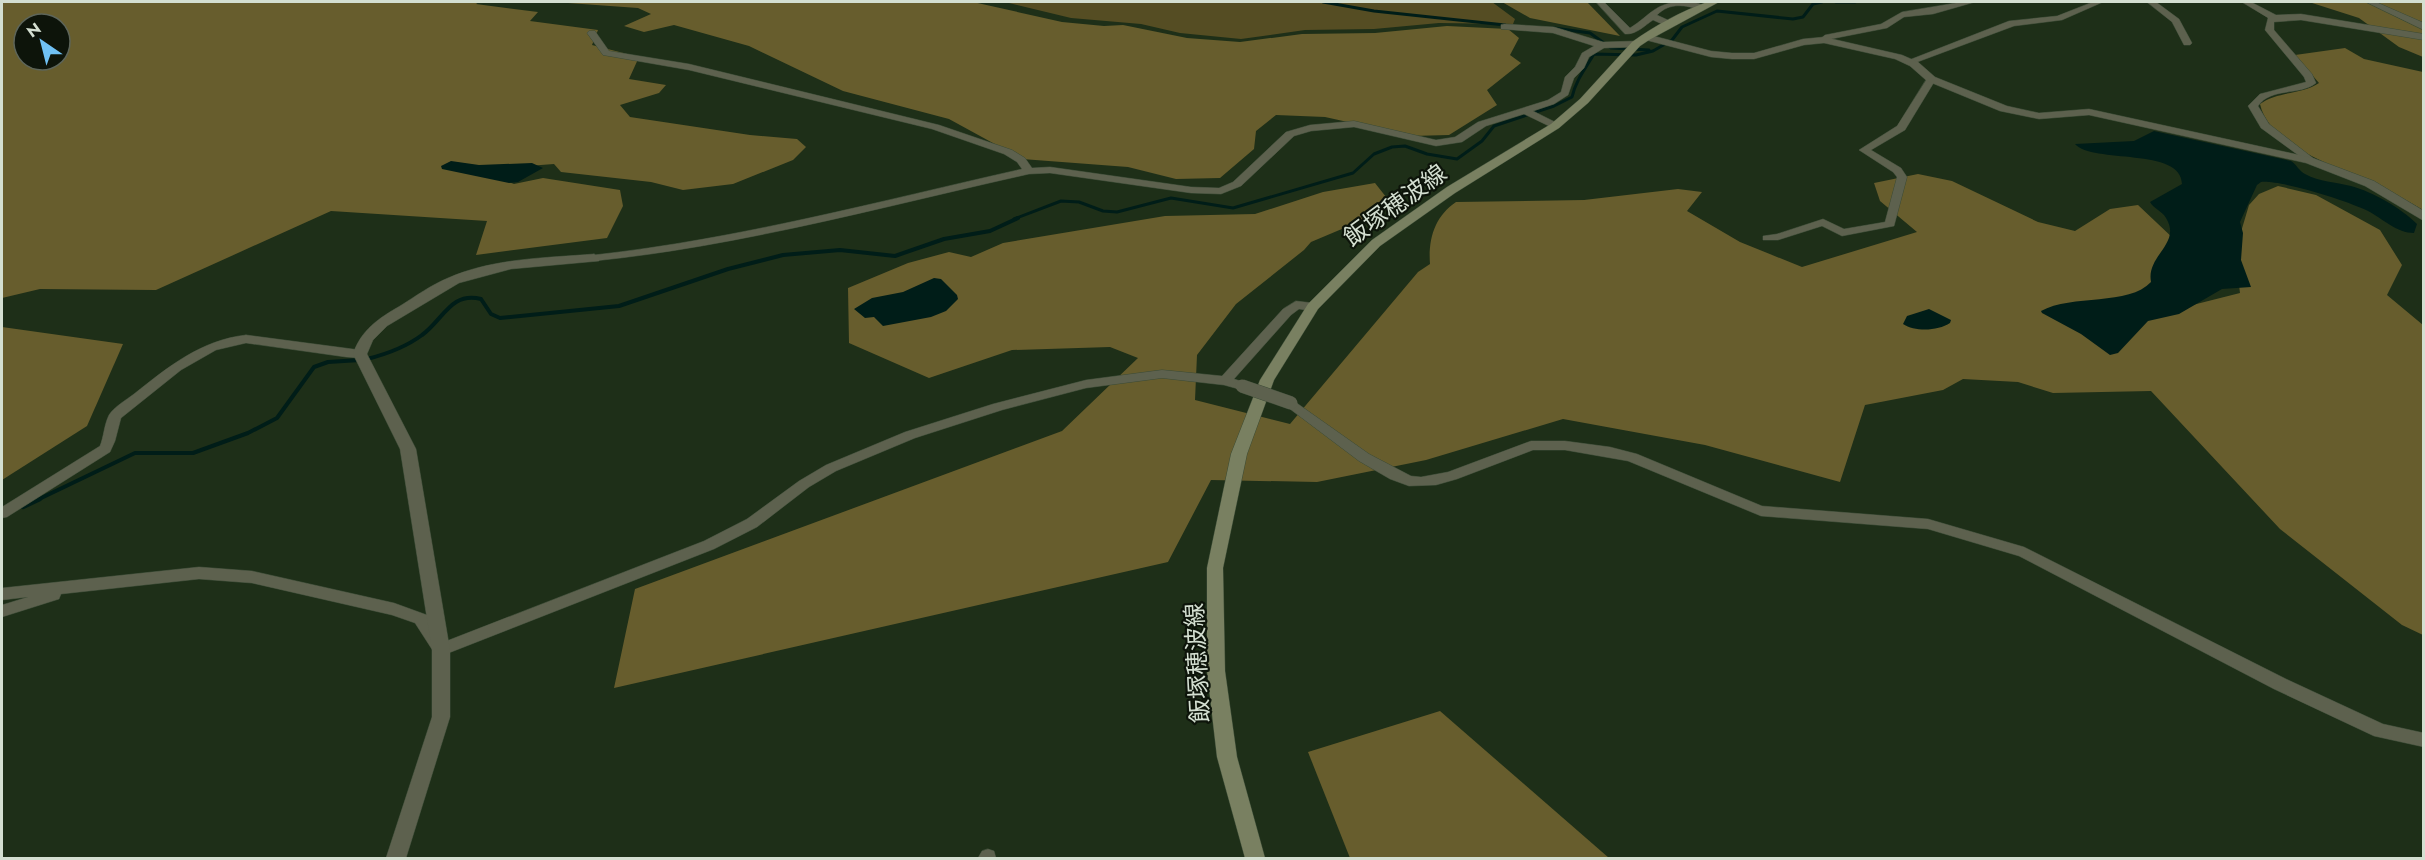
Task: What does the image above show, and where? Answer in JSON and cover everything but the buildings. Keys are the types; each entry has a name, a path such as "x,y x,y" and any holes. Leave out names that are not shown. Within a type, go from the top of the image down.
{"main road":[{"name":"飯塚穂波線","path":"1255,858 1226,746 1216,671 1215,568 1239,454 1267,380 1313,307 1376,243 1423,209 1555,126 1584,101 1641,40 1667,23 1708,4"}],"street":[{"path":"1600,2 1628,32 1634,30 1658,9 1676,4 1708,4"},
{"path":"1824,40 1828,37 1884,26 1902,15 1933,11 1971,2"},
{"path":"1910,62 2012,23 2059,18 2099,2"},
{"path":"2151,2 2176,21 2187,43"},
{"path":"2246,2 2274,18 2301,17 2424,38"},
{"path":"2370,2 2424,27"},
{"path":"1652,16 1667,23"},
{"path":"2274,18 2270,21 2269,30 2309,76 2311,83 2303,88 2264,95 2253,106 2265,126 2309,160"},
{"path":"1504,27 1554,30 1602,45"},
{"path":"592,33 594,40 606,53 689,68 935,127 1008,152 1021,160 1029,171"},
{"path":"396,858 441,717 441,650 408,449 360,354 363,342 373,330 405,308 461,277 500,267 658,251 720,240 1029,171 1060,171 1191,190 1221,191 1237,184 1290,134 1310,128 1362,125 1436,143 1458,140 1482,124 1551,102 1565,93 1570,77 1579,68 1585,55 1602,45 1641,40 1732,56 1754,56 1803,42 1824,40 1884,53 1910,62 1931,79 2004,109 2039,116 2089,112 2309,160 2379,189 2424,217"},
{"path":"1767,238 1778,237 1823,222 1842,233 1890,224 1902,177 1897,170 1864,150 1901,128 1931,79"},
{"path":"1525,111 1555,126"},
{"path":"1225,381 1287,312 1296,305 1313,307"},
{"path":"2,513 105,449 110,442 112,421 116,415 202,351 243,339 303,345 333,353 360,354"},
{"path":"441,650 709,545 752,524 804,484 831,468 910,435 998,407 1086,384 1162,374 1225,381 1291,403 1367,458 1393,474 1412,482 1435,481 1533,445 1588,448 1635,456 1734,502 1761,511 1928,524 1998,544 2024,552 2280,684 2380,731 2424,740"},
{"path":"2,594 199,573 252,577 394,609 420,619 441,650"},
{"path":"2,610 81,587"}],"shaded area":[{"path":"2,2 479,2 476,4 538,12 530,21 598,30 592,45 639,57 629,79 666,85 659,93 620,105 630,117 750,135 797,139 806,147 793,160 733,184 683,190 651,182 561,172 554,164 475,170 514,184 543,178 620,190 623,206 607,238 476,255 487,221 331,211 156,290 40,289 2,298"},
{"path":"554,2 973,2 1062,22 1104,26 1123,25 1187,38 1240,42 1302,34 1375,33 1447,26 1508,29 1519,38 1510,55 1521,63 1487,90 1497,105 1449,135 1411,136 1325,117 1276,115 1256,131 1254,149 1220,178 1176,179 1128,167 1022,159 949,119 843,91 749,46 674,25 644,32 624,26 651,14 638,8"},
{"path":"1005,2 1492,2 1515,19 1513,24 1439,23 1374,29 1305,30 1241,39 1180,33 1141,24 1071,18"},
{"path":"1502,2 1587,2 1620,36 1530,18"},
{"path":"2309,2 2423,2 2423,57 2399,47 2359,18"},
{"path":"2345,48 2364,59 2423,72 2423,210 2383,188 2306,153 2276,132 2266,119 2260,104 2274,97 2305,90 2319,83 2295,55"},
{"path":"1918,174 1952,181 2038,222 2075,231 2110,209 2138,205 2175,240 2153,315 2240,293 2235,252 2249,205 2259,194 2278,186 2316,195 2380,230 2402,265 2387,295 2423,325 2423,635 2402,625 2280,529 2151,391 2053,393 2018,382 1963,379 1943,390 1865,405 1840,482 1705,445 1563,419 1426,460 1317,482 1211,480 1168,562 614,688 635,589 1062,431 1138,358 1110,347 1012,350 929,378 849,343 848,288 908,263 949,252 971,257 1003,243 1165,216 1255,214 1323,192 1375,183 1394,207 1311,242 1236,304 1197,355 1195,400 1290,424 1418,272 1430,264 1430,246 1434,229 1443,214 1456,202 1584,200 1678,189 1702,192 1687,211 1740,242 1802,267 1917,232 1880,201 1874,183"},
{"path":"2,327 123,344 87,426 2,480"},
{"path":"1440,711 1609,858 1350,858 1308,752"}],"water":[{"path":"2154,131 2291,161 2303,173 2311,177 2351,186 2386,201 2417,224 2414,233 2402,231 2368,211 2331,197 2284,184 2261,182 2257,185 2240,222 2243,233 2241,260 2251,287 2222,289 2179,314 2148,321 2118,353 2110,355 2081,334 2041,311 2068,303 2129,294 2151,282 2153,264 2167,243 2170,227 2166,218 2150,202 2182,184 2178,172 2168,165 2153,160 2084,150 2075,144 2134,141"},
{"path":"451,161 479,165 532,163 543,168 518,182 509,183 442,169 441,166"},
{"path":"934,278 941,279 957,295 958,299 946,311 931,317 883,326 874,317 865,318 854,309 872,298 903,292"},
{"path":"1929,309 1951,320 1950,323 1926,330 1903,324 1907,316"}],"waterway":[{"path":"1323,2 1374,11 1505,25"},
{"path":"1014,219 1061,201 1079,202 1103,211 1117,212 1171,198 1233,208 1353,173 1374,154 1392,147 1405,146 1427,154 1457,159 1482,141 1494,126 1554,106 1572,97 1578,80 1594,54 1636,55 1653,51 1672,40 1682,27 1717,11 1793,19 1803,17 1813,4 1822,2"},
{"path":"1836,2 1855,2"},
{"path":"1554,28 1590,33 1611,48 1649,50"},
{"path":"367,359 396,350 416,339 429,329 448,308 462,299 481,299 491,314 500,318 619,306 728,269 783,255 840,250 895,256 944,239 990,231 1018,218"},
{"path":"37,500 135,453 193,453 248,433 277,418 314,367 328,362 360,360"},
{"path":"23,507 40,499"}]}
